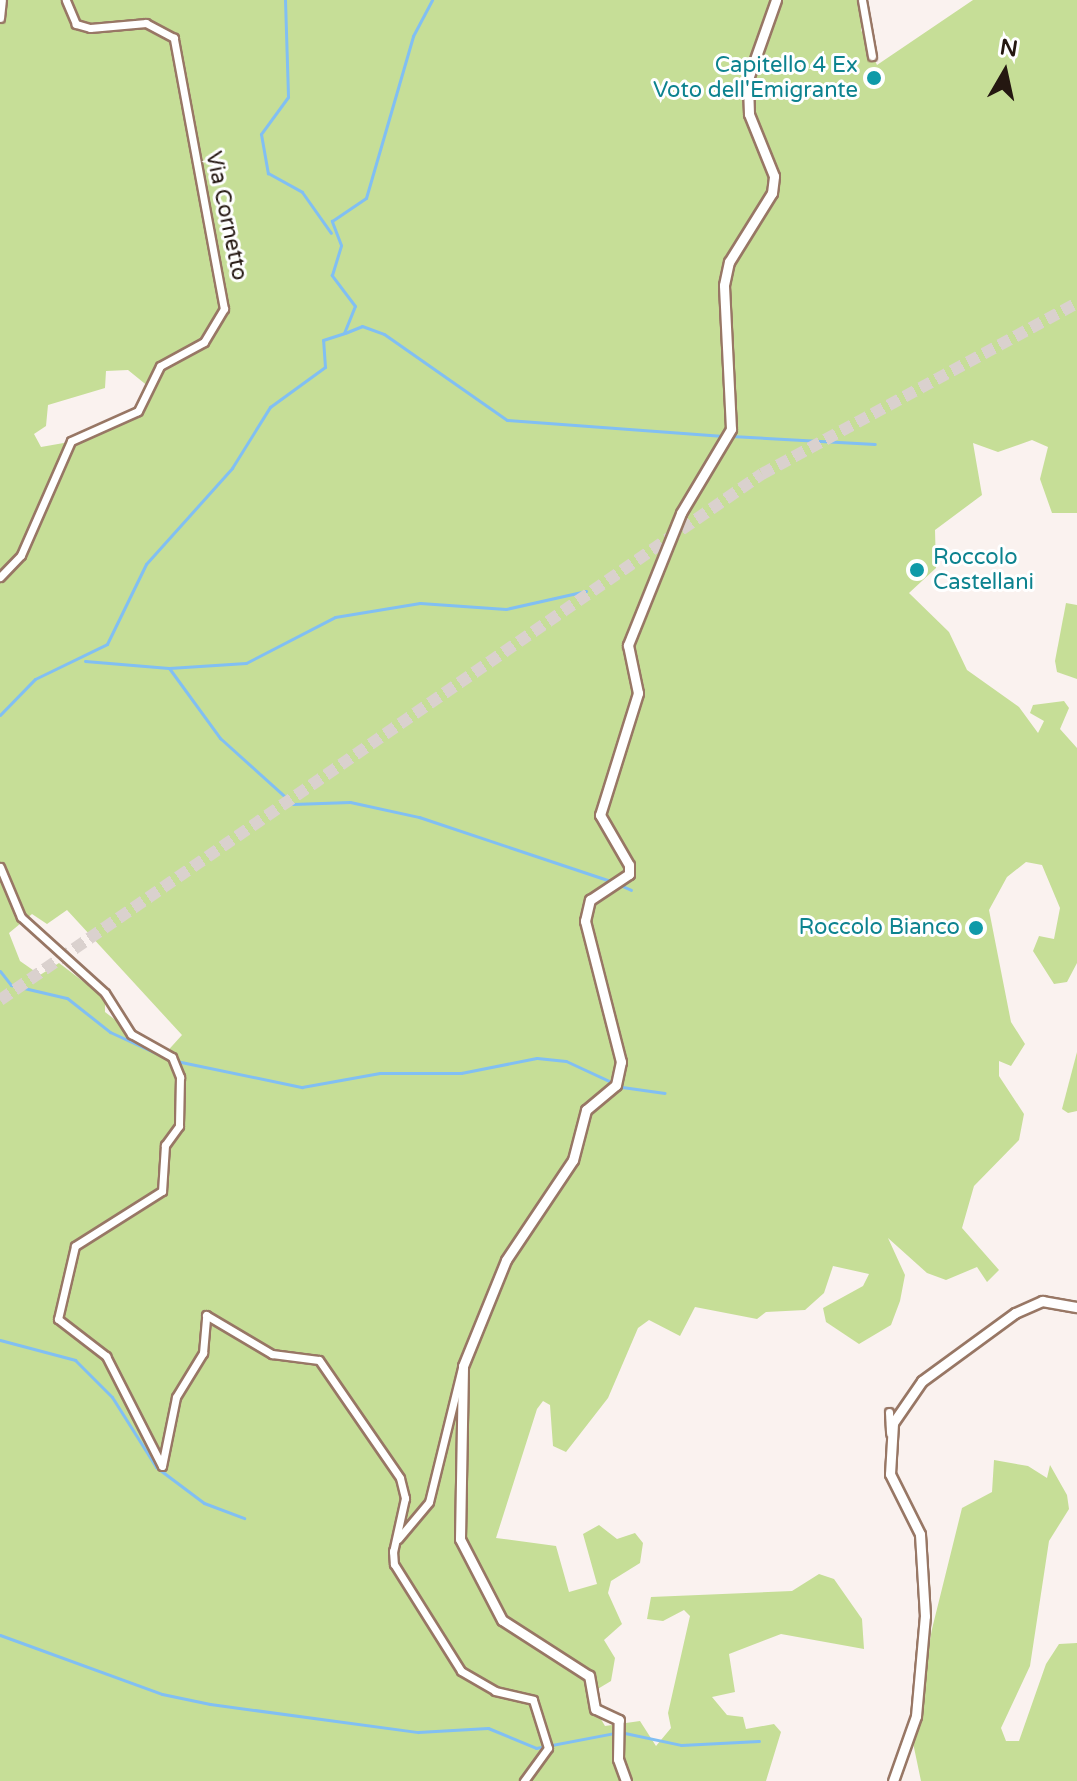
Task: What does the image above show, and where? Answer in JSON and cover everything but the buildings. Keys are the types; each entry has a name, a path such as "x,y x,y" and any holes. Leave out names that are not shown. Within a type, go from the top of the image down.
{"street":[{"path":"0,18 2,0"},
{"name":"Via Cornetto","path":"0,577 21,555 71,441 138,411 160,366 204,342 224,309 178,94 174,38 146,23 90,28 76,24 66,0"},
{"path":"393,1552 429,1502 463,1366 506,1260 573,1160 586,1110 617,1082 621,1062 585,921 590,900 620,879 629,865 600,815 638,693 628,645 681,513 730,431 724,285 729,262 772,193 774,176 749,114 748,79 776,0"},
{"path":"862,0 872,56"},
{"path":"0,867 21,917 105,993 131,1034 172,1057 180,1077 179,1126 165,1145 162,1191 75,1246 58,1319 106,1356 162,1466 176,1397 203,1353 206,1315 272,1354 319,1360 400,1478 405,1498 393,1552 461,1671 495,1691 533,1700 547,1744 524,1781"},
{"path":"890,1433 922,1381 1015,1313 1042,1301 1077,1307"},
{"path":"463,1366 460,1539 502,1620 589,1676 595,1709 615,1717 619,1726 626,1781"},
{"path":"889,1412 890,1474 922,1543 925,1616 916,1716 893,1781"}],"green space":[{"path":"0,0 862,0 861,30 877,65 973,0 1077,0 1077,513 1052,513 1040,479 1048,447 1032,440 998,452 973,443 982,495 935,530 936,568 909,593 949,632 967,670 1019,707 1038,733 1044,721 1030,713 1033,705 1064,701 1069,708 1060,729 1077,748 1077,963 1067,982 1054,984 1033,951 1039,936 1054,939 1060,908 1042,865 1026,862 1007,877 989,910 1011,1022 1025,1044 1011,1066 999,1061 999,1076 1024,1114 1019,1140 974,1186 962,1228 999,1270 987,1282 977,1267 946,1280 927,1273 888,1238 905,1275 900,1301 891,1325 859,1344 826,1322 823,1308 863,1286 869,1274 833,1266 824,1293 805,1310 766,1312 757,1319 695,1307 680,1336 649,1320 638,1328 608,1398 566,1452 553,1446 550,1405 543,1401 537,1409 496,1538 556,1546 569,1592 597,1584 583,1534 599,1525 617,1539 635,1533 643,1543 640,1563 611,1581 608,1593 622,1624 604,1640 615,1658 611,1681 596,1690 592,1704 605,1726 640,1721 656,1746 671,1728 668,1713 690,1616 684,1610 663,1621 647,1619 651,1597 792,1591 819,1574 834,1579 862,1619 864,1649 781,1634 729,1654 735,1692 712,1697 727,1715 743,1717 746,1729 774,1724 781,1732 766,1781 0,1781","holes":["128,370 149,387 151,399 92,438 41,447 34,434 46,426 48,405 105,388 106,371","67,910 182,1035 163,1056 105,1012 105,998 59,963 40,975 20,961 9,933 32,914 47,924"]},
{"path":"1066,603 1077,605 1077,679 1057,672 1055,661"},
{"path":"1077,1052 1077,1111 1068,1113 1062,1109"},
{"path":"994,1460 1028,1466 1047,1478 1050,1465 1067,1495 1069,1509 1049,1541 1030,1666 1001,1728 1006,1741 1019,1741 1046,1664 1059,1644 1077,1643 1077,1781 921,1781 912,1738 932,1629 962,1508 992,1492"}],"waterway":[{"path":"285,0 288,97 261,134 268,173 302,192 331,233"},
{"path":"0,715 35,679 107,644 146,564 232,468 270,407 325,367 323,340 344,333 355,306 332,275 341,245 332,221 366,198 413,36 432,0"},
{"path":"345,333 362,326 384,334 507,420 723,436"},
{"path":"731,436 875,444"},
{"path":"85,661 169,668 246,663 335,617 420,603 506,609 586,591"},
{"path":"169,668 220,738 293,804 350,802 419,817 613,882"},
{"path":"620,885 631,890"},
{"path":"0,971 11,985 67,998 110,1032 169,1059"},
{"path":"176,1061 302,1087 380,1073 461,1073 537,1058 566,1061 622,1087 665,1093"},
{"path":"0,1340 75,1360 112,1397 156,1467 204,1503 244,1518"},
{"path":"0,1635 162,1694 210,1704 418,1732 488,1728 536,1748 620,1732 681,1745 759,1741"}],"tunnel":[{"path":"0,1000 762,474 1077,303"}],"place":[{"name":"Capitello 4 Ex Voto dell'Emigrante","path":"874,78"},
{"name":"Roccolo Castellani","path":"917,570"},
{"name":"Roccolo Bianco","path":"976,928"}]}
